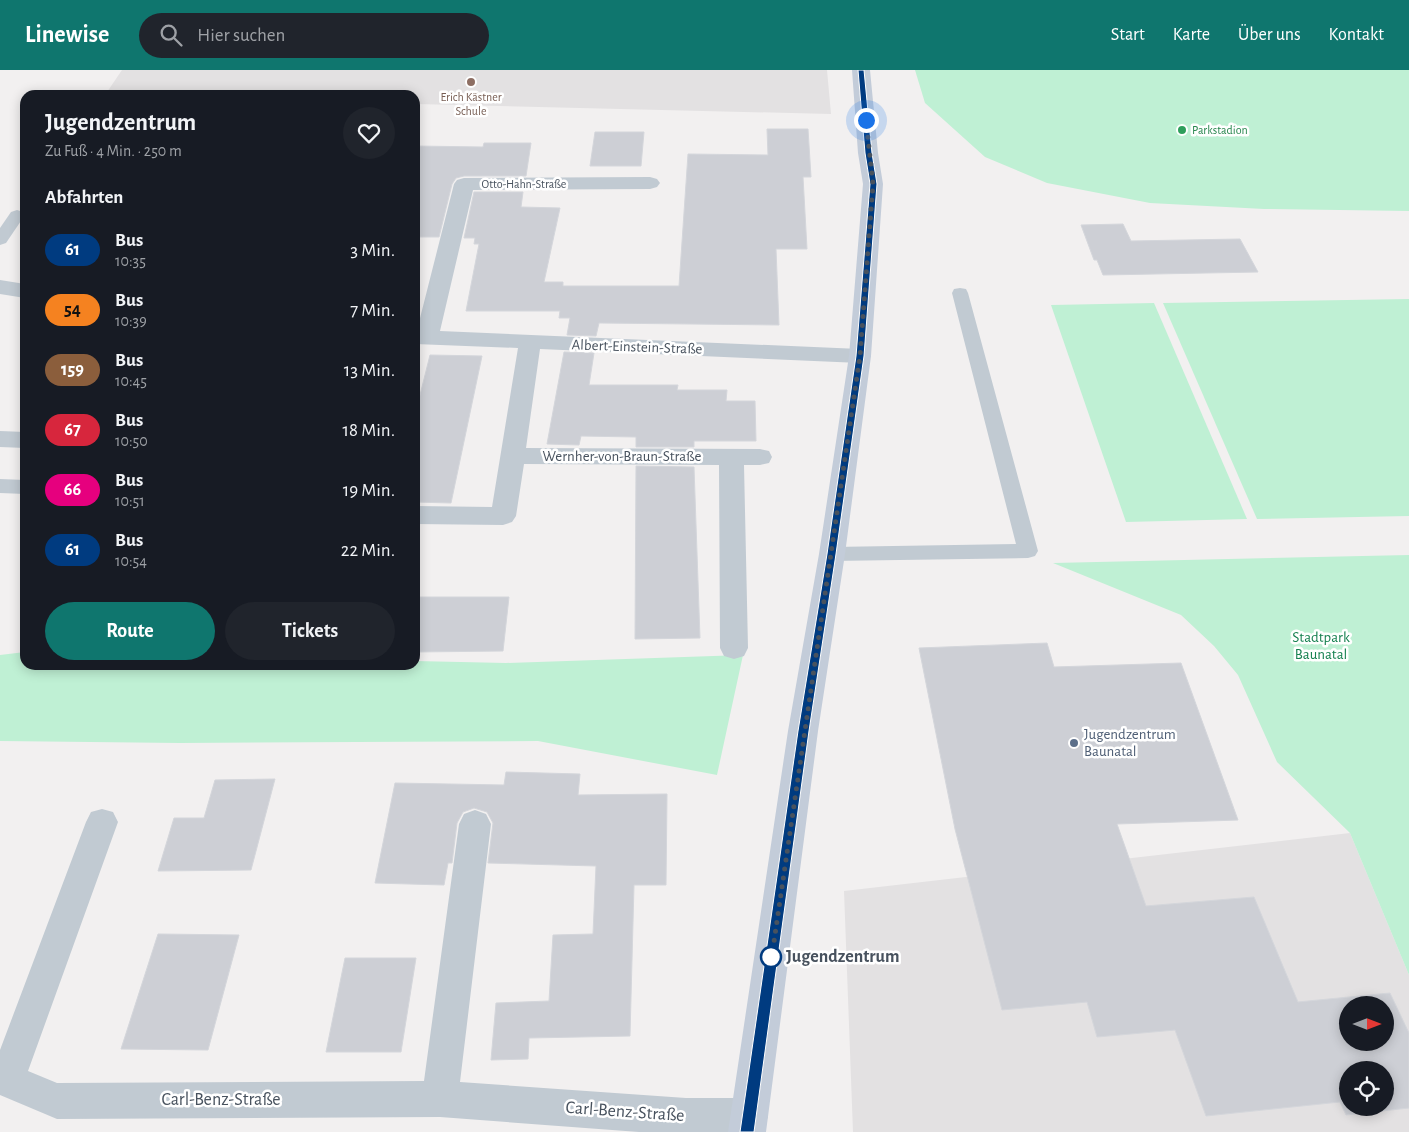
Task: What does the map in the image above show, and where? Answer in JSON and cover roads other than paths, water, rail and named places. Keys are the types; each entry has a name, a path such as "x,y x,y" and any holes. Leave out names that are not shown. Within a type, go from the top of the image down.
{"street":[{"path":"748,1124 803,731 832,554 860,356 873,184 868,153 861,70"},
{"name":"Otto-Hahn-Straße","path":"421,337 464,184 650,183"},
{"path":"0,288 20,290"},
{"name":"Albert-Einstein-Straße","path":"421,337 860,356"},
{"path":"420,515 503,516 530,343"},
{"path":"0,439 20,440"},
{"name":"Wernher-von-Braun-Straße","path":"513,456 760,456"},
{"path":"730,456 734,648"},
{"name":"Carl-Benz-Straße","path":"102,822 3,1078 57,1101 440,1099 686,1117 748,1124"},
{"path":"440,1099 475,824"}],"lane":[{"path":"0,240 16,215"},
{"path":"832,554 1028,552 960,293"},
{"path":"0,486 20,487"}],"place":[{"name":"Erich Kästner Schule","path":"471,82"},
{"name":"Parkstadion","path":"1182,130"},
{"name":"Jugendzentrum Baunatal","path":"1074,743"},
{"name":"Jugendzentrum","path":"771,957"}],"park label":[{"name":"Stadtpark Baunatal","path":"1321,646"}]}
